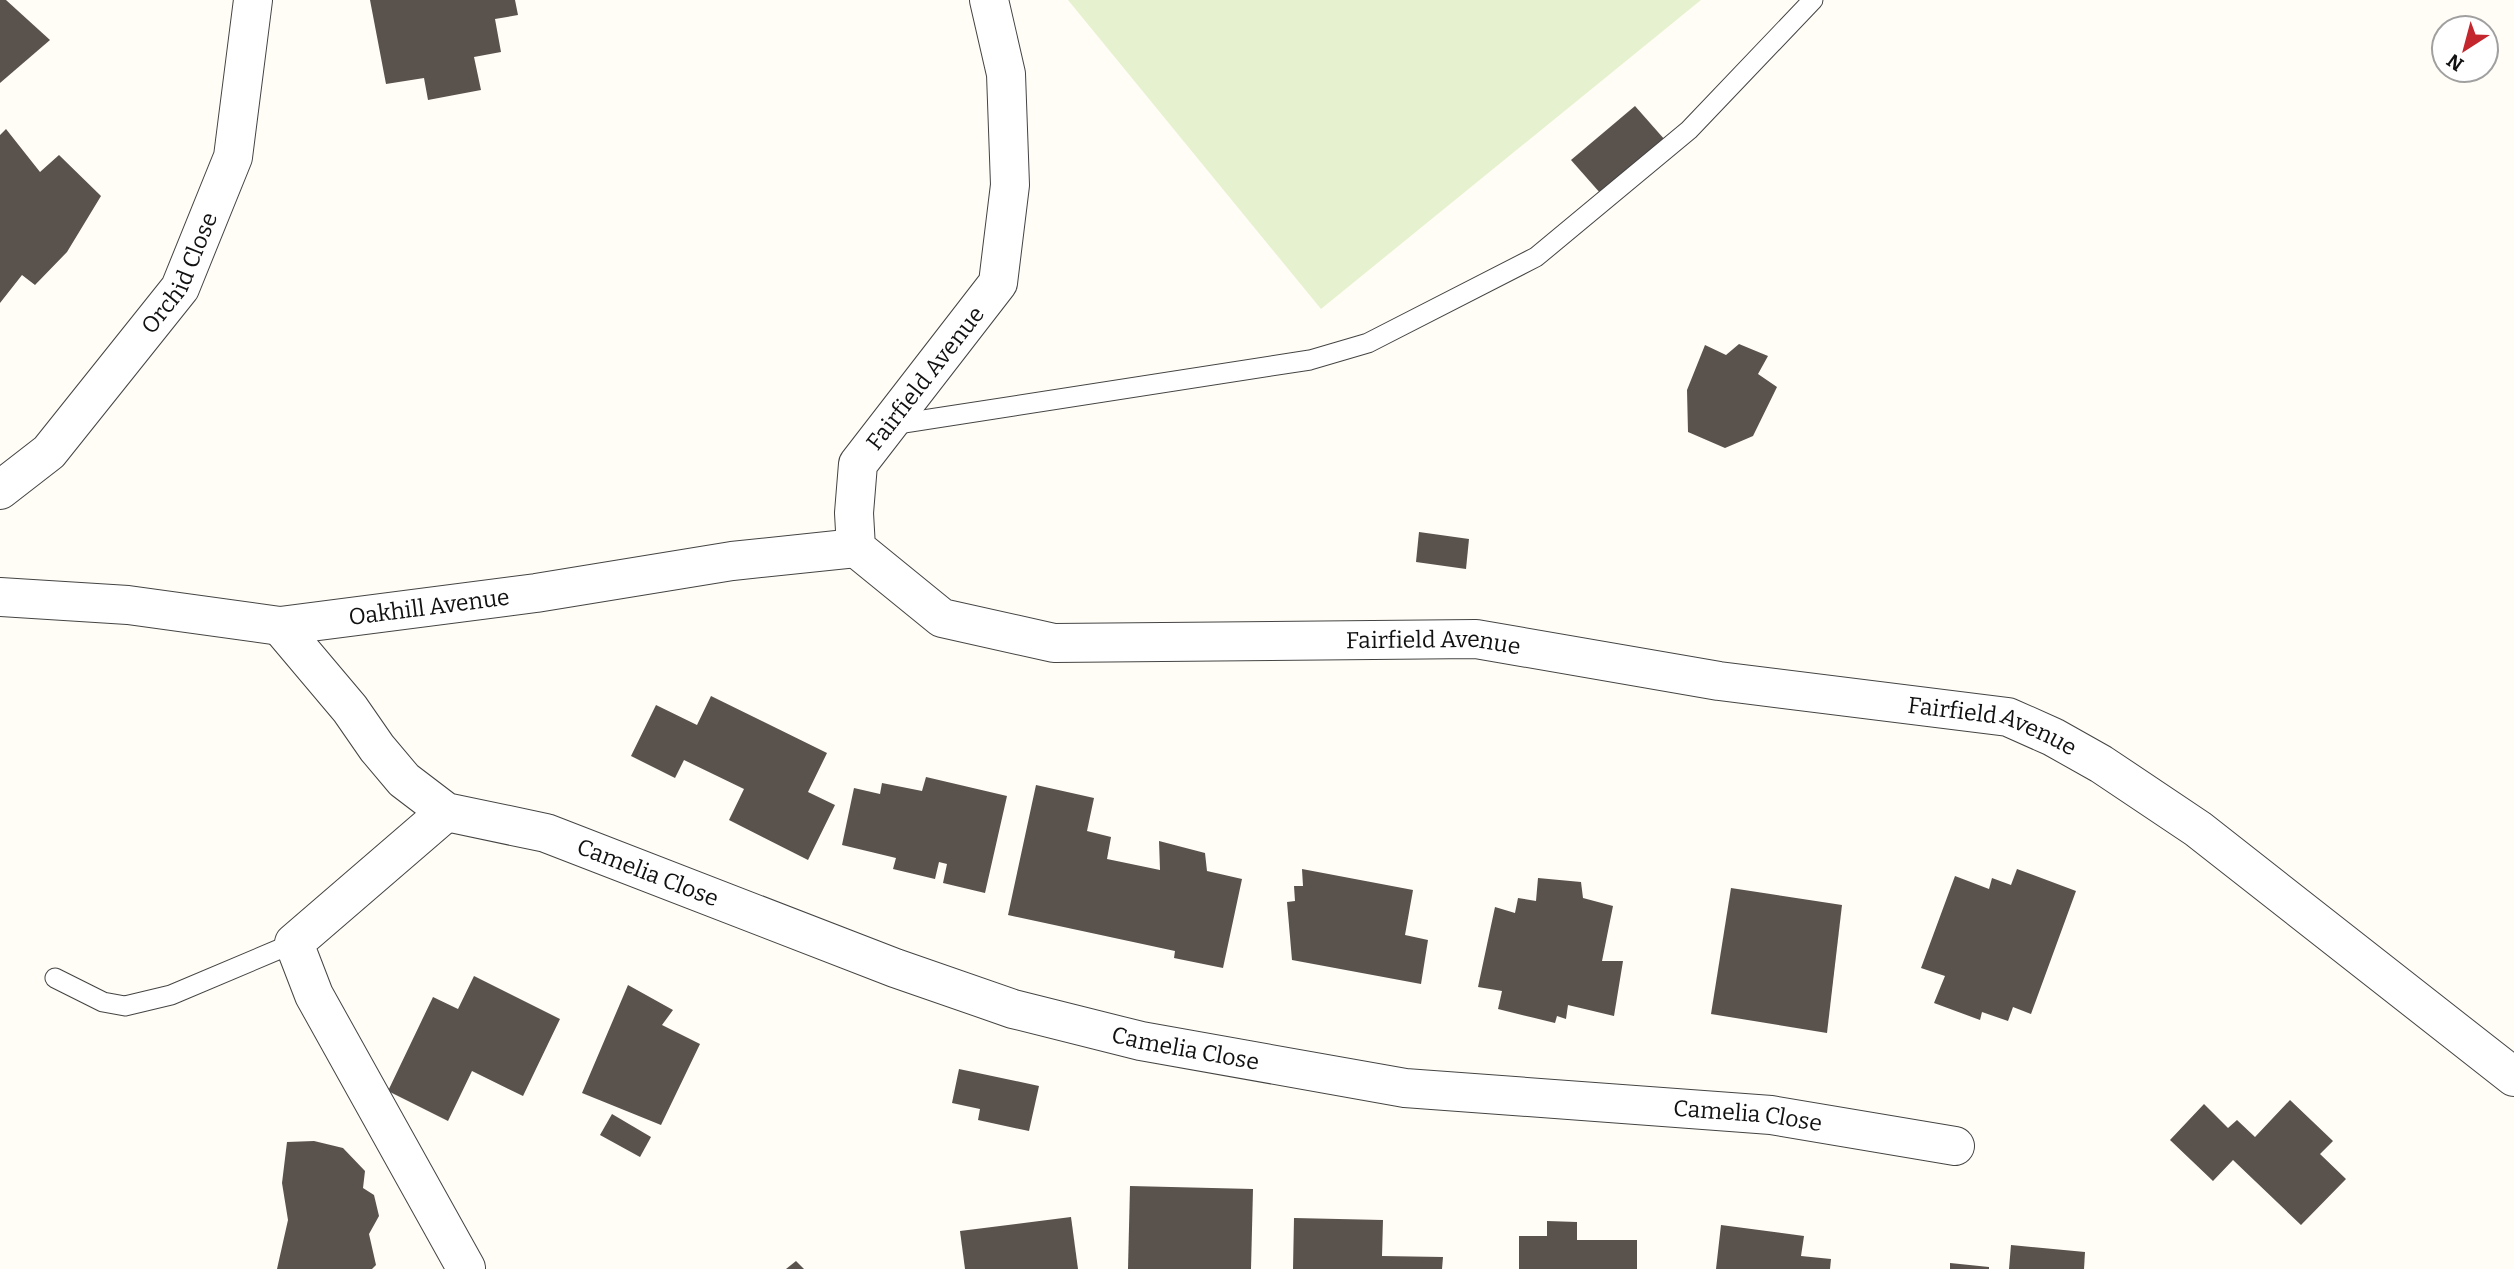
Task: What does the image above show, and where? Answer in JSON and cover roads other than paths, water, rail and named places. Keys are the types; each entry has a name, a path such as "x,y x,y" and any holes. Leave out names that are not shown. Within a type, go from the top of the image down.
{"street":[{"name":"Orchid Close","path":"0,489 49,452 180,288 233,157 253,0"},
{"name":"Fairfield Avenue","path":"989,0 1006,74 1010,185 998,283 858,464 854,513 856,548 942,618 1054,643 1476,639 1719,681 2008,717 2053,737 2101,764 2198,830 2514,1077"},
{"name":"Oakhill Avenue","path":"0,597 128,605 280,626 536,593 732,561 856,548"},
{"name":"Camelia Close","path":"280,626 350,709 377,748 404,780 446,812 546,834 895,968 1013,1009 1141,1041 1405,1088 1771,1115 1955,1146"},
{"path":"446,812 294,943 314,995 466,1268"}],"lane":[{"path":"886,426 1310,360 1368,343 1536,257 1689,130 1813,0"},
{"path":"55,978 103,1002 125,1006 171,995 294,943"}]}
